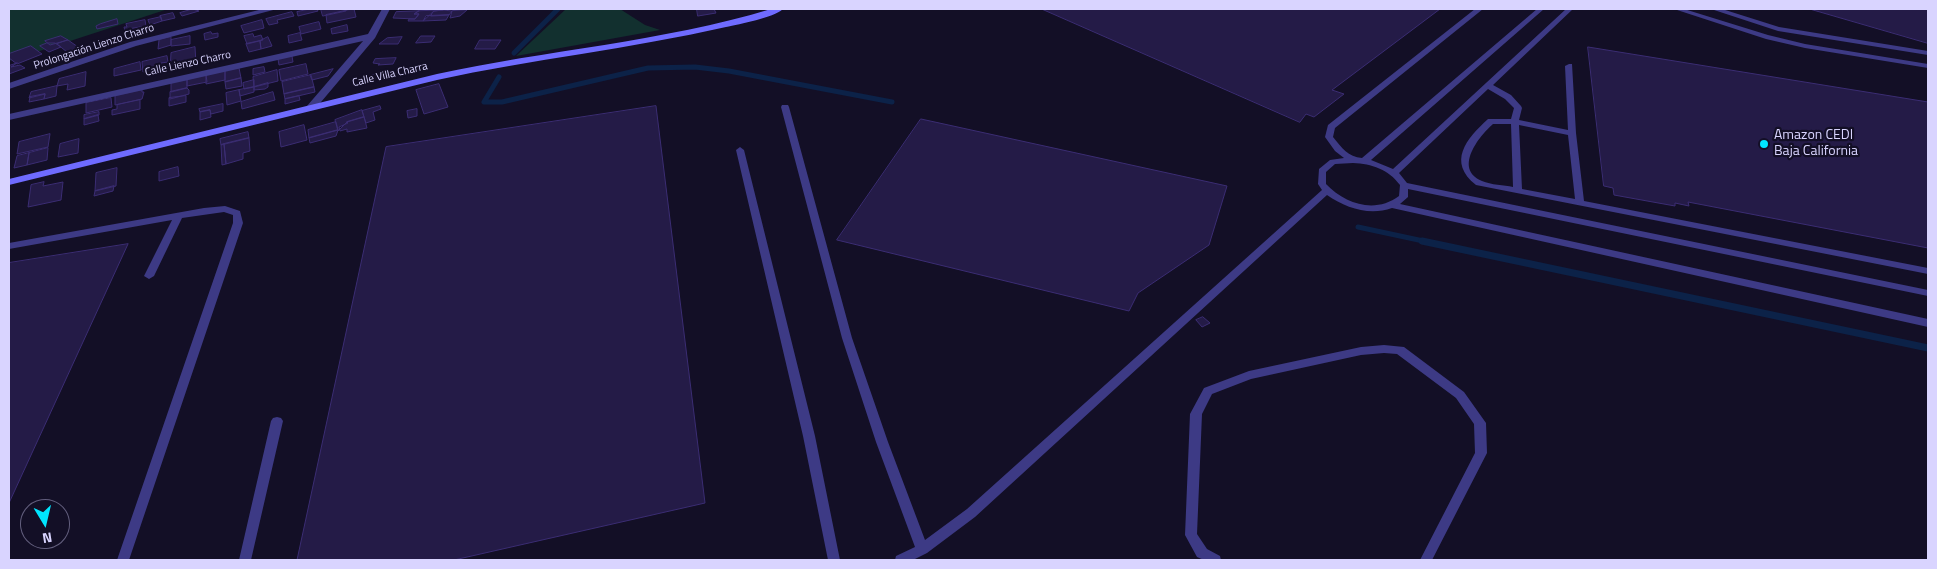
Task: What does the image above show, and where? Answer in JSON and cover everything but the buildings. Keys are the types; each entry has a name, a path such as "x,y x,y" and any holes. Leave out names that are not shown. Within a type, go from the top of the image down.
{"street":[{"name":"Prolongación Lienzo Charro","path":"9,86 133,44 273,9"},
{"path":"312,106 372,36 386,9"},
{"name":"Calle Villa Charra","path":"9,182 312,106 482,67 702,30 780,9"},
{"name":"Calle Lienzo Charro","path":"9,117 372,36"}],"lane":[{"path":"1350,159 1338,149 1329,137 1331,127 1480,9"},
{"path":"1364,161 1541,9"},
{"path":"1394,173 1570,9"},
{"path":"1678,9 1766,37 1805,46 1928,66"},
{"path":"1715,9 1778,29 1928,53"},
{"path":"1569,66 1572,133 1580,203"},
{"path":"1488,86 1508,98 1518,108 1515,122 1518,190"},
{"path":"785,107 847,338 882,442 922,549"},
{"path":"1572,133 1499,120 1487,124 1470,143 1465,160 1465,171 1469,177 1479,183 1928,271"},
{"path":"740,150 809,436 834,560"},
{"path":"1928,293 1404,185 1394,173 1364,161 1350,159 1333,162 1322,171 1320,177 1326,190 1342,201 1362,207 1392,205 1928,323"},
{"path":"1392,205 1403,197 1404,185"},
{"path":"902,560 922,549 971,513 1326,190"},
{"path":"9,246 178,216 224,210 237,214 238,223 123,560"},
{"path":"149,276 178,216"},
{"path":"1215,560 1202,553 1191,535 1196,414 1208,391 1249,375 1362,351 1400,350 1460,394 1480,423 1481,454 1426,560"},
{"path":"245,560 277,420"}],"green space":[{"path":"9,9 168,9 9,61"},
{"path":"566,9 620,9 645,25 660,30 516,56"}],"waterway":[{"path":"514,53 558,9"},
{"path":"499,77 484,102 502,102 648,68 695,67 729,71 892,102"},
{"path":"1358,227 1428,242"},
{"path":"1422,241 1928,348"}],"place":[{"name":"Amazon CEDI Baja California","path":"1764,144"}]}
